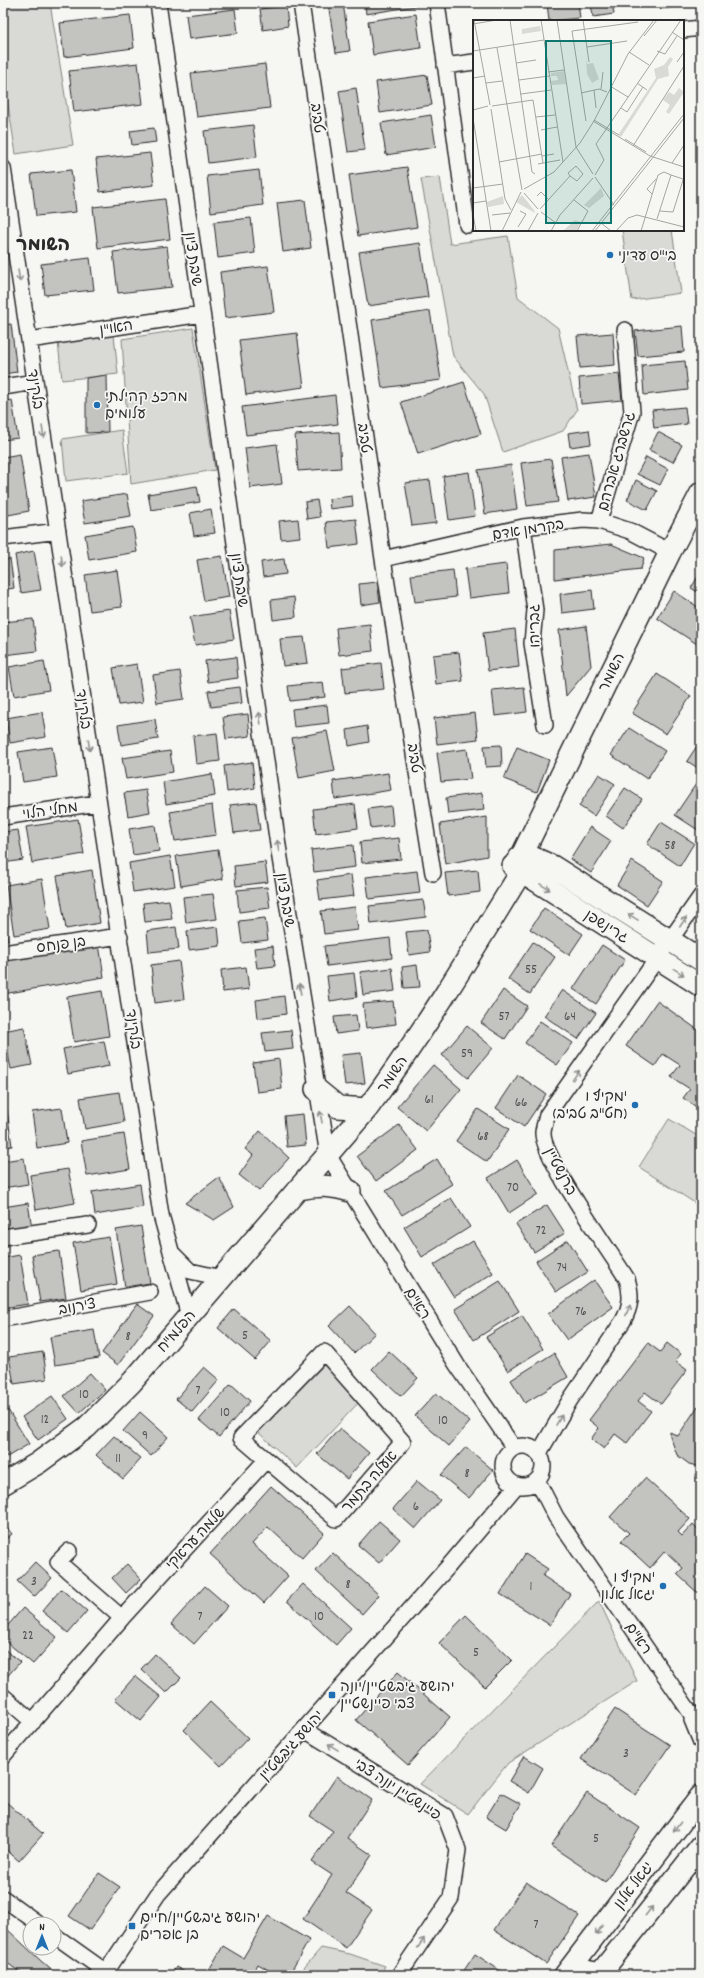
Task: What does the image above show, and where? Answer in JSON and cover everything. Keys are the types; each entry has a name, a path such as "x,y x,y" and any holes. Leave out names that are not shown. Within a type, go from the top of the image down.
{"street":[{"name":"שיבת ציון","path":"158,3 279,852 316,1089 328,1155"},
{"name":"טביב","path":"301,3 383,559 433,873"},
{"path":"437,3 467,224"},
{"path":"684,30 701,28"},
{"path":"445,66 473,62"},
{"name":"בלקינד","path":"3,168 161,1215 169,1250 189,1316"},
{"name":"האו\"ן","path":"29,340 202,314"},
{"name":"גרשברג אברהם","path":"599,521 632,412 625,330"},
{"path":"3,386 35,382"},
{"name":"השומר","path":"328,1155 367,1109 390,1078 449,988 503,877 519,864 670,552 701,493"},
{"name":"בקרמן אדם","path":"383,559 523,527 583,520 599,521 630,530 670,552"},
{"name":"גבריהו","path":"523,527 535,610 532,643 545,725"},
{"path":"3,538 58,531"},
{"name":"מחלי הלוי","path":"3,817 98,803"},
{"name":"גרינשפן","path":"519,864 552,866 701,960"},
{"name":"גרינשפן","path":"519,864 658,959 701,986"},
{"name":"ברנשטיין","path":"539,1454 570,1400 623,1321 630,1308 631,1292 627,1279 547,1151 543,1134 547,1115 701,896"},
{"name":"בן פנחס","path":"3,953 120,936"},
{"path":"316,1089 338,1107 367,1109"},
{"name":"הפלמ\"ח","path":"3,1484 38,1463 87,1427 132,1382 328,1155"},
{"name":"רא\"ם","path":"328,1155 457,1365 514,1448"},
{"path":"299,1189 315,1185 333,1185 350,1191"},
{"path":"3,1237 88,1225"},
{"path":"169,1250 190,1271 222,1278"},
{"name":"צ'רנוב","path":"3,1319 150,1292"},
{"name":"אעלה בתמר","path":"324,1352 403,1442 336,1519 266,1460 241,1438 324,1352"},
{"path":"519,1446 530,1447 539,1454 543,1464 540,1476 537,1480 524,1486 518,1485 507,1477 503,1464 505,1458 514,1448 519,1446"},
{"name":"שלמה עראקי","path":"3,1756 122,1618 266,1460"},
{"name":"רא\"ם","path":"537,1480 556,1517 701,1728"},
{"name":"יהושע גיבשטיין","path":"105,1974 158,1894 305,1730 518,1485"},
{"path":"69,1551 58,1562 122,1618"},
{"path":"3,1696 33,1722"},
{"name":"רא\"ם","path":"691,1715 701,1742"},
{"name":"פיינשטיין יונה צבי","path":"305,1730 445,1816 458,1850 450,1898 399,1975"},
{"name":"יגאל אלון","path":"571,1972 701,1796"},
{"name":"יגאל אלון","path":"602,1974 701,1846"},
{"path":"3,1898 28,1916"},
{"path":"62,1941 105,1974"},
{"path":"571,1972 602,1974"}],"shaded area":[{"path":"3,3 50,3 73,145 16,154 3,74"},
{"path":"440,177 450,244 508,236 518,297 558,328 577,410 563,431 503,452 484,394 453,356 421,179"},
{"path":"622,231 672,231 681,293 632,300"},
{"path":"193,328 215,470 131,484 122,339"},
{"path":"114,335 118,374 62,380 58,342"},
{"path":"122,430 128,473 66,481 62,439"},
{"path":"669,1119 701,1138 701,1207 639,1167"},
{"path":"325,1364 360,1401 297,1468 258,1432"},
{"path":"599,1601 637,1681 508,1763 468,1814 420,1784"},
{"path":"321,1948 350,1954 385,1966 380,1975 298,1975"}],"building":[{"path":"328,3 343,3 350,51 336,53"},
{"path":"365,3 415,3 416,6 366,14"},
{"path":"547,3 578,3 580,18 549,20"},
{"path":"591,3 612,3 614,14 593,17"},
{"path":"660,3 676,3 677,7 661,9"},
{"path":"286,6 288,26 263,30 260,9"},
{"path":"235,9 238,33 189,39 186,15"},
{"path":"416,14 421,48 373,55 368,21"},
{"path":"130,15 134,48 64,57 60,23"},
{"path":"138,63 143,104 74,112 69,71"},
{"path":"265,64 270,108 197,117 191,73"},
{"path":"427,75 432,105 380,113 376,82"},
{"path":"356,88 365,150 348,152 339,91"},
{"path":"431,115 436,147 386,155 381,123"},
{"path":"253,125 257,157 208,163 204,131"},
{"path":"154,128 156,142 132,145 130,131"},
{"path":"150,153 154,185 100,192 96,159"},
{"path":"407,167 417,227 358,236 349,175"},
{"path":"71,170 76,212 36,216 31,174"},
{"path":"259,170 263,205 211,212 207,176"},
{"path":"165,199 170,239 98,248 93,207"},
{"path":"305,200 311,248 283,252 277,203"},
{"path":"251,218 255,253 218,258 214,222"},
{"path":"420,243 428,297 368,306 359,252"},
{"path":"167,246 172,287 118,293 113,252"},
{"path":"90,258 94,290 45,295 41,264"},
{"path":"268,266 274,312 225,318 220,272"},
{"path":"3,283 7,308 3,308"},
{"path":"430,311 441,380 382,388 372,320"},
{"path":"11,324 17,372 3,374 3,325"},
{"path":"682,326 684,352 638,356 635,331"},
{"path":"297,333 304,387 246,395 239,340"},
{"path":"613,333 615,365 580,368 577,336"},
{"path":"685,361 688,390 644,395 642,365"},
{"path":"619,374 622,400 581,404 579,378"},
{"name":"מרכז קהילתי עלומים","path":"107,375 108,432 86,433 86,378"},
{"path":"464,382 481,434 418,454 401,402"},
{"path":"335,395 338,424 246,435 242,407"},
{"path":"12,400 18,438 3,440 3,401"},
{"path":"685,407 687,424 654,428 652,410"},
{"path":"589,430 591,444 570,447 568,433"},
{"path":"339,432 341,468 298,471 295,435"},
{"path":"658,432 682,445 673,462 649,450"},
{"path":"277,444 282,484 250,488 245,448"},
{"path":"589,453 596,497 568,501 561,457"},
{"path":"20,454 29,511 3,516 3,457"},
{"path":"646,457 668,469 660,485 637,474"},
{"path":"551,459 558,502 527,506 521,463"},
{"path":"511,465 517,509 485,514 478,470"},
{"path":"469,472 475,516 449,520 443,476"},
{"path":"430,480 436,523 412,526 405,483"},
{"path":"636,480 657,491 647,510 627,500"},
{"path":"197,486 200,502 151,510 148,494"},
{"path":"127,494 131,516 85,523 81,501"},
{"path":"352,496 353,506 330,509 329,499"},
{"path":"317,500 320,517 307,519 305,502"},
{"path":"211,509 215,533 194,536 190,513"},
{"path":"298,519 300,537 281,539 279,521"},
{"path":"356,519 359,544 329,548 326,522"},
{"path":"133,527 137,552 89,560 85,535"},
{"path":"611,544 644,558 641,569 555,579 555,550"},
{"path":"34,551 41,590 21,593 15,555"},
{"path":"222,556 229,597 204,601 197,560"},
{"path":"10,559 14,588 3,590 3,560"},
{"path":"284,559 286,574 263,577 261,562"},
{"path":"506,564 509,593 469,598 465,569"},
{"path":"117,570 122,607 90,611 85,575"},
{"path":"453,570 456,597 415,602 411,575"},
{"path":"701,572 701,594 691,588"},
{"path":"377,582 380,602 361,605 359,584"},
{"path":"592,590 594,609 562,613 560,594"},
{"path":"674,591 701,609 701,638 697,644 657,618"},
{"path":"294,597 296,617 273,620 271,600"},
{"path":"229,611 234,639 195,645 190,617"},
{"path":"33,619 37,651 4,655 3,622"},
{"path":"370,624 373,651 339,655 336,628"},
{"path":"586,626 591,666 566,696 559,630"},
{"path":"515,629 519,667 488,671 483,633"},
{"path":"304,637 308,663 283,666 280,639"},
{"path":"459,652 463,681 436,684 433,655"},
{"path":"236,657 238,678 208,682 205,661"},
{"path":"44,661 49,690 14,696 9,667"},
{"path":"381,663 384,689 345,693 342,668"},
{"path":"137,664 143,702 119,705 113,668"},
{"path":"180,671 184,699 157,703 153,675"},
{"path":"657,674 691,696 666,734 632,713"},
{"path":"323,682 325,697 290,701 288,686"},
{"path":"240,687 242,703 211,707 208,691"},
{"path":"524,687 527,712 495,716 492,690"},
{"path":"327,705 329,723 294,727 292,709"},
{"path":"42,712 46,737 10,743 6,718"},
{"path":"475,713 478,739 437,744 434,718"},
{"path":"248,714 250,736 226,739 223,717"},
{"path":"155,719 158,739 121,745 118,725"},
{"path":"367,726 369,742 349,746 347,730"},
{"path":"629,728 665,751 647,779 611,755"},
{"path":"327,731 335,771 299,778 292,738"},
{"path":"217,733 220,761 196,764 193,736"},
{"path":"701,740 701,770 687,761"},
{"path":"501,745 502,766 486,767 484,746"},
{"path":"52,747 57,777 23,782 18,752"},
{"path":"517,747 549,760 537,792 504,779"},
{"path":"467,749 471,779 441,782 437,753"},
{"path":"170,751 173,772 126,779 122,758"},
{"path":"252,762 255,788 227,792 224,766"},
{"path":"388,773 391,790 335,799 333,781"},
{"path":"212,774 215,796 166,804 163,782"},
{"path":"599,774 615,784 594,816 579,806"},
{"path":"696,784 701,788 701,832 675,815"},
{"path":"625,788 642,799 623,828 606,816"},
{"path":"146,790 150,812 128,816 124,793"},
{"path":"482,793 484,810 448,814 446,798"},
{"path":"256,802 260,830 234,833 230,805"},
{"path":"355,804 358,828 316,834 313,809"},
{"path":"212,805 216,835 175,841 170,812"},
{"path":"391,806 393,825 371,828 368,809"},
{"path":"487,817 487,856 445,864 440,824"},
{"path":"78,819 84,854 32,863 26,827"},
{"path":"661,822 694,843 680,866 647,844"},
{"path":"155,825 159,851 133,855 129,829"},
{"path":"590,827 611,841 591,873 570,859"},
{"path":"18,830 23,860 3,863 3,832"},
{"path":"399,838 401,859 362,863 360,842"},
{"path":"353,845 355,867 314,872 311,850"},
{"path":"218,850 223,879 181,886 176,856"},
{"path":"170,856 175,886 133,892 129,863"},
{"path":"632,861 663,881 647,905 617,885"},
{"path":"265,862 268,882 236,886 234,866"},
{"path":"92,870 100,923 66,929 57,876"},
{"path":"478,870 480,892 448,896 445,873"},
{"path":"417,871 420,893 369,899 366,877"},
{"path":"351,875 354,896 320,900 317,880"},
{"path":"42,879 50,929 14,935 6,885"},
{"path":"267,887 270,908 239,912 237,890"},
{"path":"213,894 217,919 186,923 183,897"},
{"path":"169,900 172,919 145,922 143,903"},
{"path":"423,900 426,917 371,924 369,906"},
{"path":"355,907 358,930 324,934 321,911"},
{"path":"544,908 583,934 569,955 530,929"},
{"path":"3,910 8,940 3,940"},
{"path":"265,918 268,940 242,943 239,921"},
{"path":"176,927 179,949 149,952 147,931"},
{"path":"218,927 220,946 189,950 187,931"},
{"path":"427,930 430,952 409,955 406,932"},
{"path":"390,938 392,958 327,966 324,946"},
{"path":"533,942 555,957 530,994 508,979"},
{"path":"99,944 104,977 3,994 3,959"},
{"path":"602,945 625,960 596,1004 573,989"},
{"path":"273,946 275,966 257,968 254,948"},
{"path":"179,961 184,999 155,1003 151,965"},
{"path":"417,965 420,987 404,988 402,967"},
{"path":"246,967 249,989 223,992 221,970"},
{"path":"392,968 395,991 363,995 360,972"},
{"path":"354,973 357,997 330,1001 327,976"},
{"path":"503,990 527,1006 505,1039 481,1023"},
{"path":"562,990 596,1013 578,1039 544,1016"},
{"path":"102,991 109,1036 74,1042 67,997"},
{"path":"284,996 286,1014 258,1018 256,1000"},
{"path":"393,1001 396,1024 366,1028 363,1004"},
{"path":"657,1001 701,1032 701,1110 683,1098 690,1089 671,1077 680,1065 663,1054 655,1066 626,1046"},
{"path":"356,1015 358,1031 336,1034 334,1017"},
{"path":"540,1021 573,1043 557,1065 525,1043"},
{"path":"467,1026 493,1048 468,1078 442,1055"},
{"path":"24,1027 32,1065 11,1069 3,1031"},
{"path":"291,1030 293,1049 265,1052 262,1033"},
{"path":"104,1041 109,1066 68,1074 63,1049"},
{"path":"361,1053 365,1083 345,1085 341,1055"},
{"path":"279,1059 282,1089 257,1092 253,1063"},
{"path":"433,1065 461,1089 426,1131 397,1107"},
{"path":"3,1067 8,1090 3,1091"},
{"path":"518,1075 546,1094 524,1127 496,1108"},
{"path":"119,1092 124,1122 85,1129 80,1098"},
{"path":"62,1108 67,1143 37,1148 32,1112"},
{"path":"478,1109 509,1129 487,1162 456,1141"},
{"path":"7,1110 12,1146 3,1147 3,1111"},
{"path":"303,1114 306,1145 287,1147 284,1116"},
{"path":"399,1125 418,1150 376,1181 357,1156"},
{"path":"260,1131 289,1158 259,1191 239,1175 253,1155 245,1149"},
{"path":"124,1134 130,1169 87,1176 81,1141"},
{"path":"24,1158 28,1184 3,1188 3,1161"},
{"path":"437,1159 452,1184 402,1215 386,1191"},
{"path":"517,1160 538,1194 509,1213 488,1178"},
{"path":"68,1169 75,1203 36,1210 30,1175"},
{"path":"219,1177 234,1207 214,1220 185,1203"},
{"path":"140,1184 143,1207 95,1215 92,1192"},
{"path":"451,1198 470,1227 422,1257 404,1227"},
{"path":"28,1203 32,1228 3,1233 3,1207"},
{"path":"547,1205 565,1233 534,1252 516,1224"},
{"path":"141,1226 150,1283 125,1287 116,1230"},
{"path":"109,1237 117,1284 81,1290 73,1243"},
{"path":"568,1240 588,1272 556,1292 536,1261"},
{"path":"473,1241 493,1273 454,1297 434,1265"},
{"path":"59,1251 66,1298 40,1302 32,1255"},
{"path":"20,1255 28,1304 3,1308 3,1258"},
{"path":"594,1280 613,1307 567,1340 548,1314"},
{"path":"500,1281 519,1311 474,1340 455,1309"},
{"path":"137,1304 154,1316 118,1365 102,1353"},
{"path":"350,1306 375,1333 354,1353 329,1326"},
{"path":"234,1309 271,1341 255,1360 218,1328"},
{"path":"522,1315 543,1349 508,1371 486,1337"},
{"path":"94,1330 99,1358 55,1365 50,1337"},
{"path":"648,1343 660,1352 667,1343 681,1354 675,1361 687,1370 661,1404 645,1392 638,1401 651,1411 627,1443 615,1434 604,1449 591,1439 599,1428 589,1420"},
{"path":"389,1351 418,1378 401,1396 372,1369"},
{"path":"43,1352 47,1379 14,1384 9,1357"},
{"path":"554,1353 568,1377 525,1403 511,1380"},
{"path":"204,1367 219,1380 192,1412 176,1399"},
{"path":"90,1373 105,1390 79,1413 64,1396"},
{"path":"231,1384 250,1401 219,1437 199,1420"},
{"path":"436,1393 470,1422 449,1446 415,1416"},
{"path":"52,1396 68,1419 38,1440 22,1417"},
{"path":"698,1406 701,1408 701,1467 689,1464 677,1455 670,1436 670,1432 678,1436"},
{"path":"8,1410 29,1444 7,1457 3,1451 3,1413"},
{"path":"140,1412 168,1437 151,1456 123,1431"},
{"path":"340,1428 369,1453 347,1479 317,1454"},
{"path":"114,1436 141,1459 123,1479 96,1455"},
{"path":"466,1447 493,1470 469,1498 441,1475"},
{"path":"645,1478 690,1519 678,1532 682,1536 693,1524 701,1532 701,1596 677,1574 683,1568 665,1551 650,1568 621,1541 629,1533 610,1517"},
{"path":"417,1481 440,1500 415,1529 393,1509"},
{"path":"271,1486 324,1533 302,1558 268,1527 252,1544 288,1576 264,1603 210,1554"},
{"path":"379,1521 400,1539 379,1563 358,1545"},
{"path":"3,1523 12,1534 3,1541"},
{"path":"333,1553 379,1595 362,1614 316,1571"},
{"path":"525,1554 548,1569 543,1576 570,1594 550,1625 500,1594"},
{"path":"35,1562 52,1578 34,1597 17,1581"},
{"path":"127,1564 141,1579 126,1593 112,1578"},
{"path":"303,1584 351,1628 336,1645 287,1601"},
{"path":"205,1586 228,1606 194,1644 171,1624"},
{"path":"61,1589 87,1611 68,1633 42,1611"},
{"path":"23,1608 57,1637 33,1664 3,1639 3,1631"},
{"path":"466,1615 512,1660 485,1687 439,1643"},
{"path":"3,1648 20,1662 3,1681"},
{"path":"155,1654 181,1678 166,1693 141,1669"},
{"path":"398,1672 450,1717 408,1765 356,1720"},
{"path":"135,1676 161,1697 141,1721 115,1699"},
{"path":"210,1702 248,1738 221,1766 184,1730"},
{"path":"615,1709 670,1745 636,1795 581,1759"},
{"path":"524,1756 543,1768 529,1793 509,1781"},
{"path":"337,1776 372,1800 347,1838 372,1855 346,1893 372,1910 346,1948 303,1919 332,1875 312,1862 333,1831 310,1816"},
{"path":"501,1793 521,1804 506,1829 486,1817"},
{"path":"587,1793 640,1828 605,1882 551,1846"},
{"path":"5,1801 43,1834 19,1861 3,1847 3,1804"},
{"path":"99,1873 120,1887 90,1930 69,1916"},
{"path":"526,1882 579,1916 546,1964 494,1930"},
{"path":"268,1916 309,1940 289,1975 277,1975 258,1964 252,1975 206,1975 223,1946 243,1958"},
{"path":"7,1929 22,1943 22,1956 36,1956 57,1975 24,1975 3,1960 3,1938"},
{"path":"475,1954 507,1975 461,1975"},
{"path":"176,1967 190,1975 171,1975"}],"place":[{"name":"בי\"ס עדיני","path":"610,255"},
{"name":"מרכז קהילתי עלומים","path":"97,405"},
{"name":"מקיף ו' (חט\"ב טביב)","path":"635,1105"},
{"name":"מקיף ו' יגאל אלון","path":"663,1586"},
{"name":"יהושע גיבשטיין/יונה צבי פיינשטיין","path":"332,1695"},
{"name":"יהושע גיבשטיין/חיים בן אפרים","path":"132,1926"}],"district":[{"name":"השומר","path":"43,243"}]}
